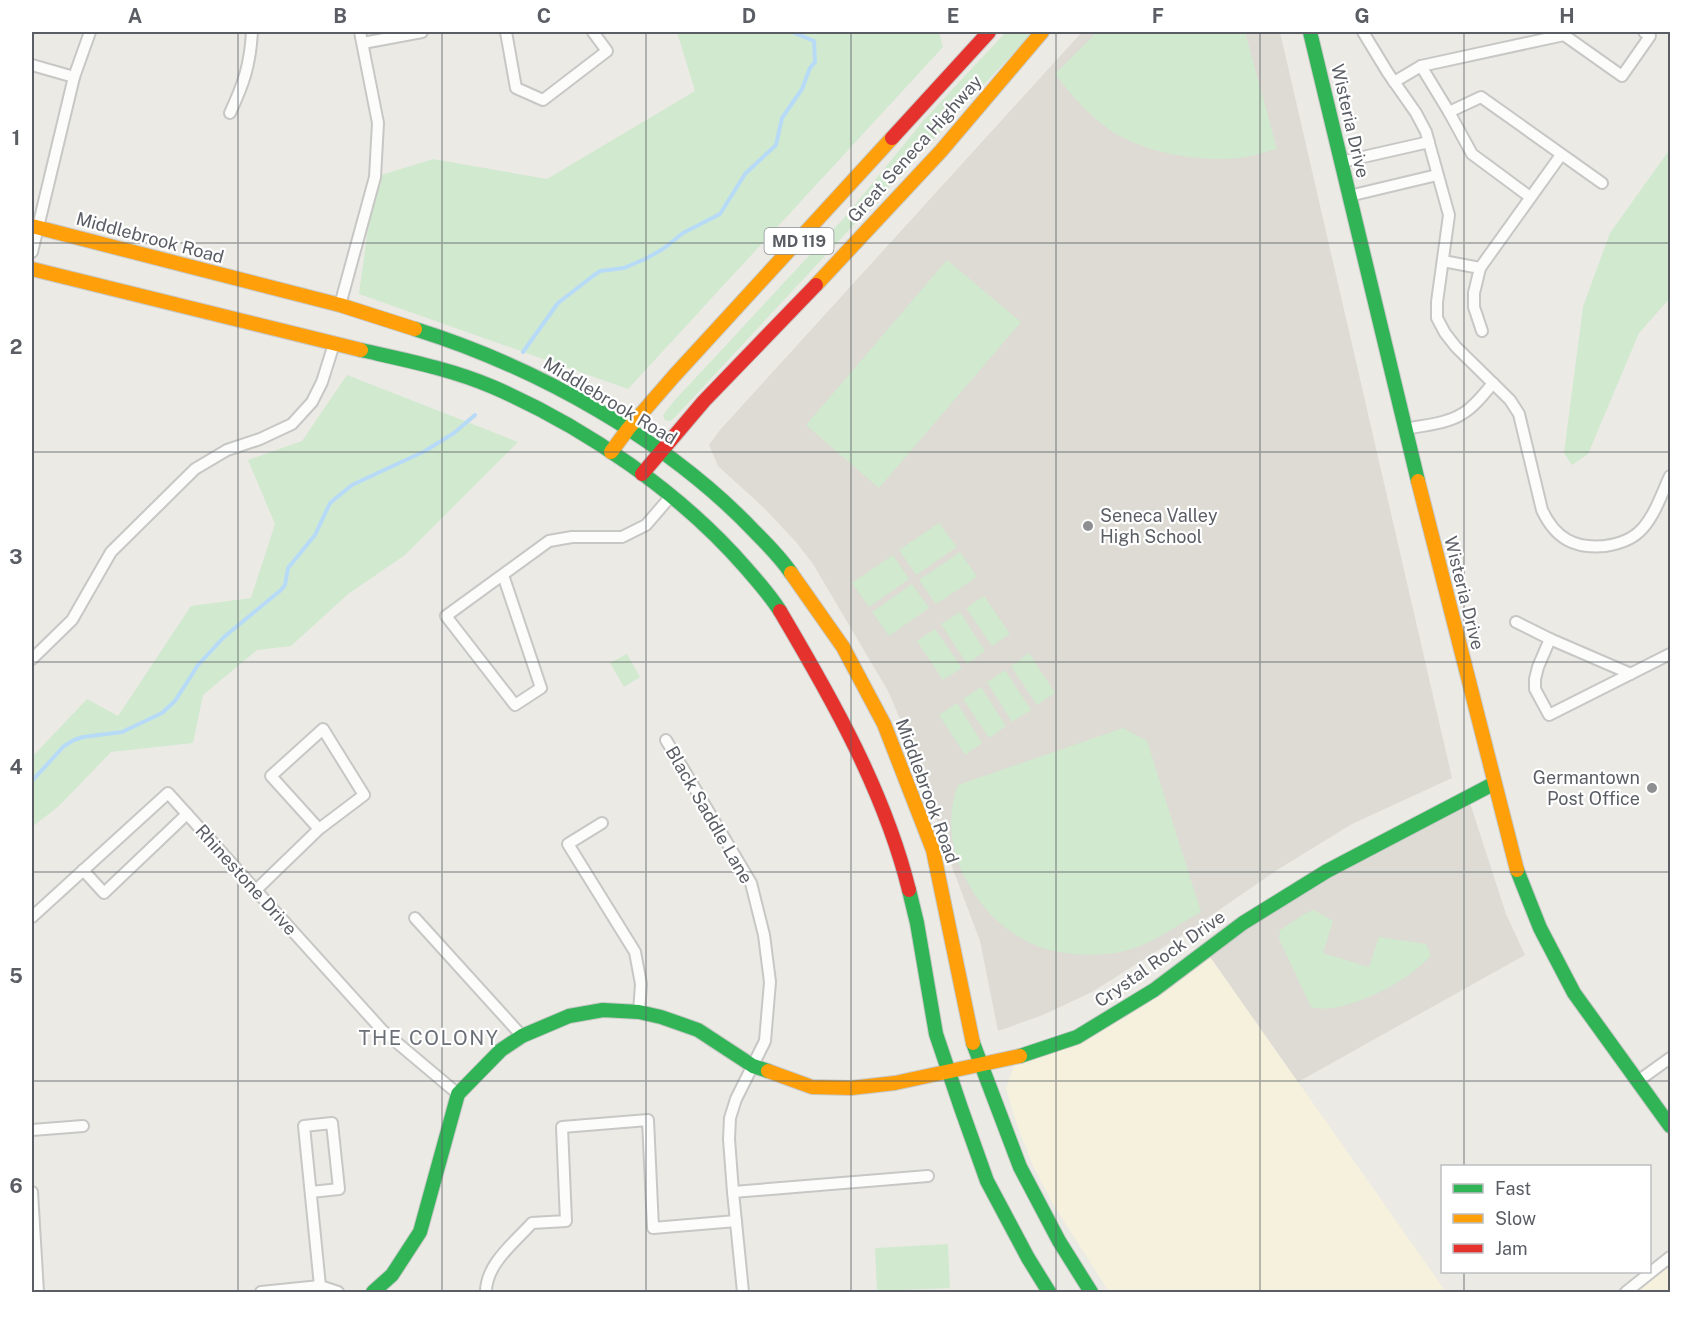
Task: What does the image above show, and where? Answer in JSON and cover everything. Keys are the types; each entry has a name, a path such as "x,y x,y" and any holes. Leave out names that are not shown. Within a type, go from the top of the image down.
{"main road":[{"name":"Great Seneca Highway","path":"611,452 674,376 989,32"},
{"name":"Great Seneca Highway","path":"642,474 744,359 941,151 1042,32"},
{"name":"Wisteria Drive","path":"1310,32 1514,864 1540,928 1574,993 1671,1126"},
{"name":"Middlebrook Road","path":"35,227 340,305 432,334 502,360 556,387 628,429 661,450 729,504 783,561 843,647 884,724 933,850 970,1034 981,1065 1020,1167 1059,1240 1091,1293"},
{"path":"32,269 334,344 429,365 491,386 545,412 611,452 671,496 722,540 772,598 852,739 878,798 903,866 917,923 936,1034 948,1071 987,1181 1049,1293"},
{"name":"Crystal Rock Drive","path":"374,1293 392,1275 420,1232 458,1094 501,1050 522,1036 569,1016 603,1010 639,1012 698,1030 753,1066 812,1087 831,1088 895,1083 1017,1057 1077,1037 1154,990 1243,923 1327,871 1493,784"}],"street":[{"path":"32,252 35,227 74,77 90,32"},
{"path":"230,113 245,81 252,32"},
{"path":"340,305 375,177 378,123 360,32"},
{"path":"363,43 422,32"},
{"path":"506,32 516,88 543,100 607,51 593,32"},
{"path":"1363,32 1426,132 1449,215 1437,302 1437,318 1456,347 1510,400 1519,414 1542,510 1549,524 1564,538 1580,546 1613,545 1631,539 1643,528 1671,476"},
{"path":"1394,82 1421,66 1564,33 1622,76 1650,36 1644,32"},
{"path":"32,65 74,77"},
{"path":"1421,66 1472,154 1530,197"},
{"path":"1449,112 1480,97 1602,183"},
{"path":"1341,162 1429,142"},
{"path":"1482,331 1474,307 1474,293 1480,268 1562,156"},
{"path":"1349,196 1437,175"},
{"path":"1443,261 1480,268"},
{"path":"32,659 72,620 111,552 195,469 227,450 260,439 292,424 312,402 322,382 334,344"},
{"path":"1406,429 1446,421 1462,414 1493,383"},
{"path":"503,574 541,687 515,705 446,616 549,540 572,537 622,537 646,525 671,496"},
{"path":"1516,622 1631,674"},
{"path":"1550,639 1535,679 1535,689 1549,715 1671,654"},
{"path":"257,890 319,829 364,795 323,729 271,776 319,829"},
{"name":"Black Saddle Lane","path":"666,740 751,883 764,935 770,982 765,1041 753,1066"},
{"name":"Rhinestone Drive","path":"32,917 168,793 382,1030 458,1094"},
{"path":"83,870 104,893 187,814"},
{"path":"602,823 568,844 635,952 641,984 639,1012"},
{"path":"415,918 522,1036"},
{"path":"1638,1082 1671,1058"},
{"path":"743,1293 729,1139 730,1118 736,1099 753,1066"},
{"path":"486,1293 486,1284 495,1263 532,1223 566,1221 562,1127 648,1120 653,1228 736,1221"},
{"path":"311,1192 339,1189 332,1123 304,1126 320,1286"},
{"path":"32,1130 83,1126"},
{"path":"733,1192 928,1176"},
{"path":"32,1192 38,1293"},
{"path":"1626,1293 1671,1257"},
{"path":"261,1293 320,1286 338,1293"}],"shaded area":[{"name":"Seneca Valley High School","path":"1082,32 1280,32 1452,778 1352,824 1277,870 1187,932 1092,992 1043,1015 998,1031 980,941 954,872 913,749 888,691 813,564 765,509 718,466 709,445 720,430"},
{"path":"1468,797 1506,914 1525,955 1298,1082 1206,951"},
{"path":"1206,951 1446,1292 1109,1292 1053,1204 1034,1168 1006,1089 1017,1057 1077,1037"},
{"path":"1670,1257 1670,1292 1626,1292 1651,1273"}],"green space":[{"path":"677,32 939,32 943,47 628,389 359,294 375,177 433,159 547,179 695,91"},
{"path":"1006,32 1033,32 678,414 671,421 665,420 663,415 674,401 845,217 923,121"},
{"path":"1097,32 1245,32 1277,149 1252,156 1203,158 1166,153 1116,134 1089,113 1055,74"},
{"path":"1670,149 1670,298 1639,333 1588,454 1572,465 1564,453 1583,307 1610,233"},
{"path":"947,260 1021,322 879,488 806,425"},
{"path":"347,375 518,442 405,555 348,594 291,646 257,650 203,695 193,743 111,752 59,806 32,827 32,757 87,699 118,716 191,606 251,598 275,524 248,460 302,441"},
{"path":"939,523 957,547 916,575 899,550"},
{"path":"960,552 977,577 936,604 919,580"},
{"path":"893,555 909,579 869,607 852,583"},
{"path":"912,584 929,608 889,636 872,612"},
{"path":"984,596 1010,634 992,646 966,608"},
{"path":"960,612 985,651 967,664 941,624"},
{"path":"935,629 962,668 943,680 917,641"},
{"path":"1029,653 1055,693 1037,705 1011,666"},
{"path":"627,654 640,677 624,687 610,663"},
{"path":"1005,670 1031,710 1012,722 987,682"},
{"path":"981,687 1006,726 989,738 963,699"},
{"path":"957,703 982,743 965,755 939,715"},
{"path":"1123,728 1147,741 1201,912 1156,939 1119,952 1082,955 1042,948 1020,937 999,922 982,904 967,882 957,859 952,834 952,809 958,785"},
{"path":"1314,910 1333,921 1323,953 1369,967 1379,937 1426,944 1431,956 1405,978 1370,996 1332,1008 1311,1007 1279,939 1280,930"},
{"path":"948,1244 950,1288 877,1291 875,1248"}],"waterway":[{"path":"523,352 558,303 600,271 624,268 645,259 663,249 683,233 720,214 745,174 776,145 782,118 802,89 810,68 815,62 814,41 792,32"},
{"path":"32,781 64,746 74,740 122,732 162,713 175,701 198,665 224,637 281,590 285,585 288,568 315,535 330,503 352,485 425,451 454,433 475,415"}],"traffic: fast":[{"path":"1310,32 1418,481"},
{"path":"415,329 461,345 553,385 641,437 682,466 720,498 769,547 791,573"},
{"path":"361,350 461,375 493,387 562,421 596,442 629,464 692,513 746,568 780,611"},
{"path":"1020,1056 1077,1037 1154,990 1243,923 1327,871 1493,784"},
{"path":"1517,870 1540,928 1574,993 1670,1126"},
{"path":"909,890 936,1034 961,1108 987,1181 1049,1292"},
{"path":"373,1292 392,1275 420,1232 458,1094 501,1050 522,1036 569,1016 603,1010 639,1012 698,1030 753,1066 768,1071"},
{"path":"973,1043 1020,1167 1059,1241 1091,1292"}],"traffic: slow":[{"path":"816,285 941,151 1042,32"},
{"path":"611,452 674,376 892,138"},
{"path":"32,226 340,305 415,329"},
{"path":"32,269 361,350"},
{"path":"1418,481 1517,870"},
{"path":"791,573 843,647 884,724 933,850 973,1043"},
{"path":"768,1071 812,1087 851,1088 895,1083 1020,1056"}],"traffic: jam":[{"path":"892,138 989,32"},
{"path":"642,474 704,401 816,285"},
{"path":"780,611 855,746 886,817 909,890"}],"place":[{"name":"Seneca Valley High School","path":"1088,526"},
{"name":"Germantown Post Office","path":"1652,788"}],"district":[{"name":"THE COLONY","path":"429,1038"}]}
